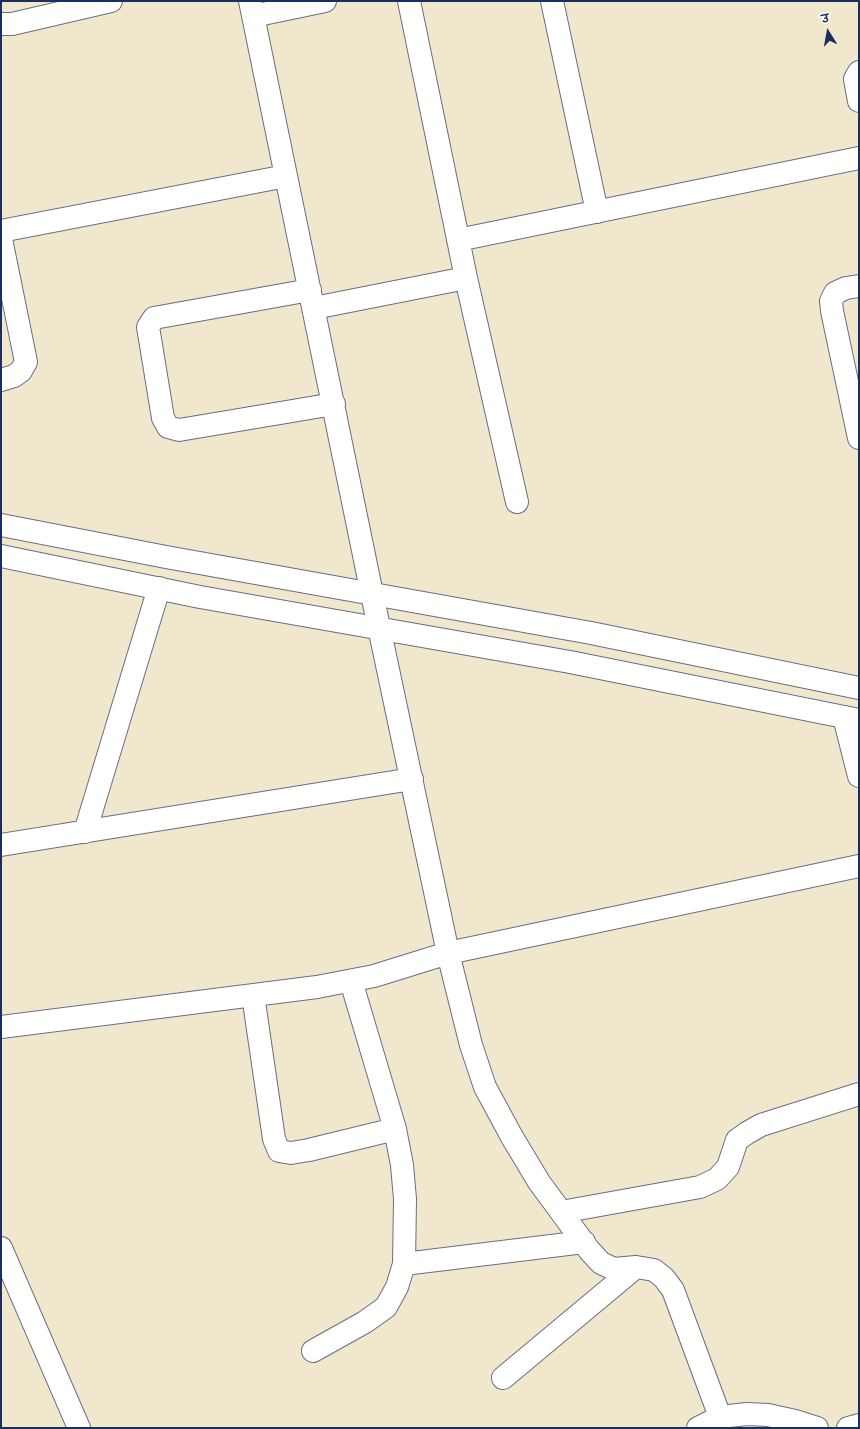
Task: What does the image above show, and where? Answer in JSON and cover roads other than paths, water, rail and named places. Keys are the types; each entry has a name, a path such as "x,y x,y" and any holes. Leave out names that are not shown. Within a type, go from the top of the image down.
{"street":[{"path":"1,24 12,24 111,1"},
{"path":"325,1 251,8 448,954 471,1045 486,1087 512,1137 539,1182 589,1250 601,1263 614,1269 636,1267 654,1270 664,1278 672,1290 720,1417"},
{"path":"409,1 466,278 517,502"},
{"path":"552,1 597,212"},
{"path":"859,72 855,79 859,101"},
{"path":"458,240 859,158"},
{"path":"1,231 286,176"},
{"path":"1,238 26,362 21,371 14,376 1,380"},
{"path":"334,404 179,430 168,427 163,418 148,326 154,318 312,299 466,278"},
{"path":"859,286 846,288 835,293 831,301 859,438"},
{"path":"1,525 166,557 590,633 859,688"},
{"path":"1,556 160,588 570,662 851,719 859,776"},
{"path":"85,832 160,588"},
{"path":"1,845 412,779"},
{"path":"1,1027 317,987 374,976 448,954 859,866"},
{"path":"313,1351 365,1322 386,1307 397,1288 404,1264 405,1199 402,1165 395,1129 351,980"},
{"path":"253,995 274,1139 279,1151 291,1153 309,1150 395,1129"},
{"path":"561,1212 700,1188 717,1179 728,1167 737,1140 747,1133 761,1125 859,1094"},
{"path":"404,1264 584,1242"},
{"path":"1,1248 79,1428"},
{"path":"503,1378 636,1267"},
{"path":"698,1428 720,1417 747,1414 768,1415 817,1428"},
{"path":"848,1428 859,1425"}]}
